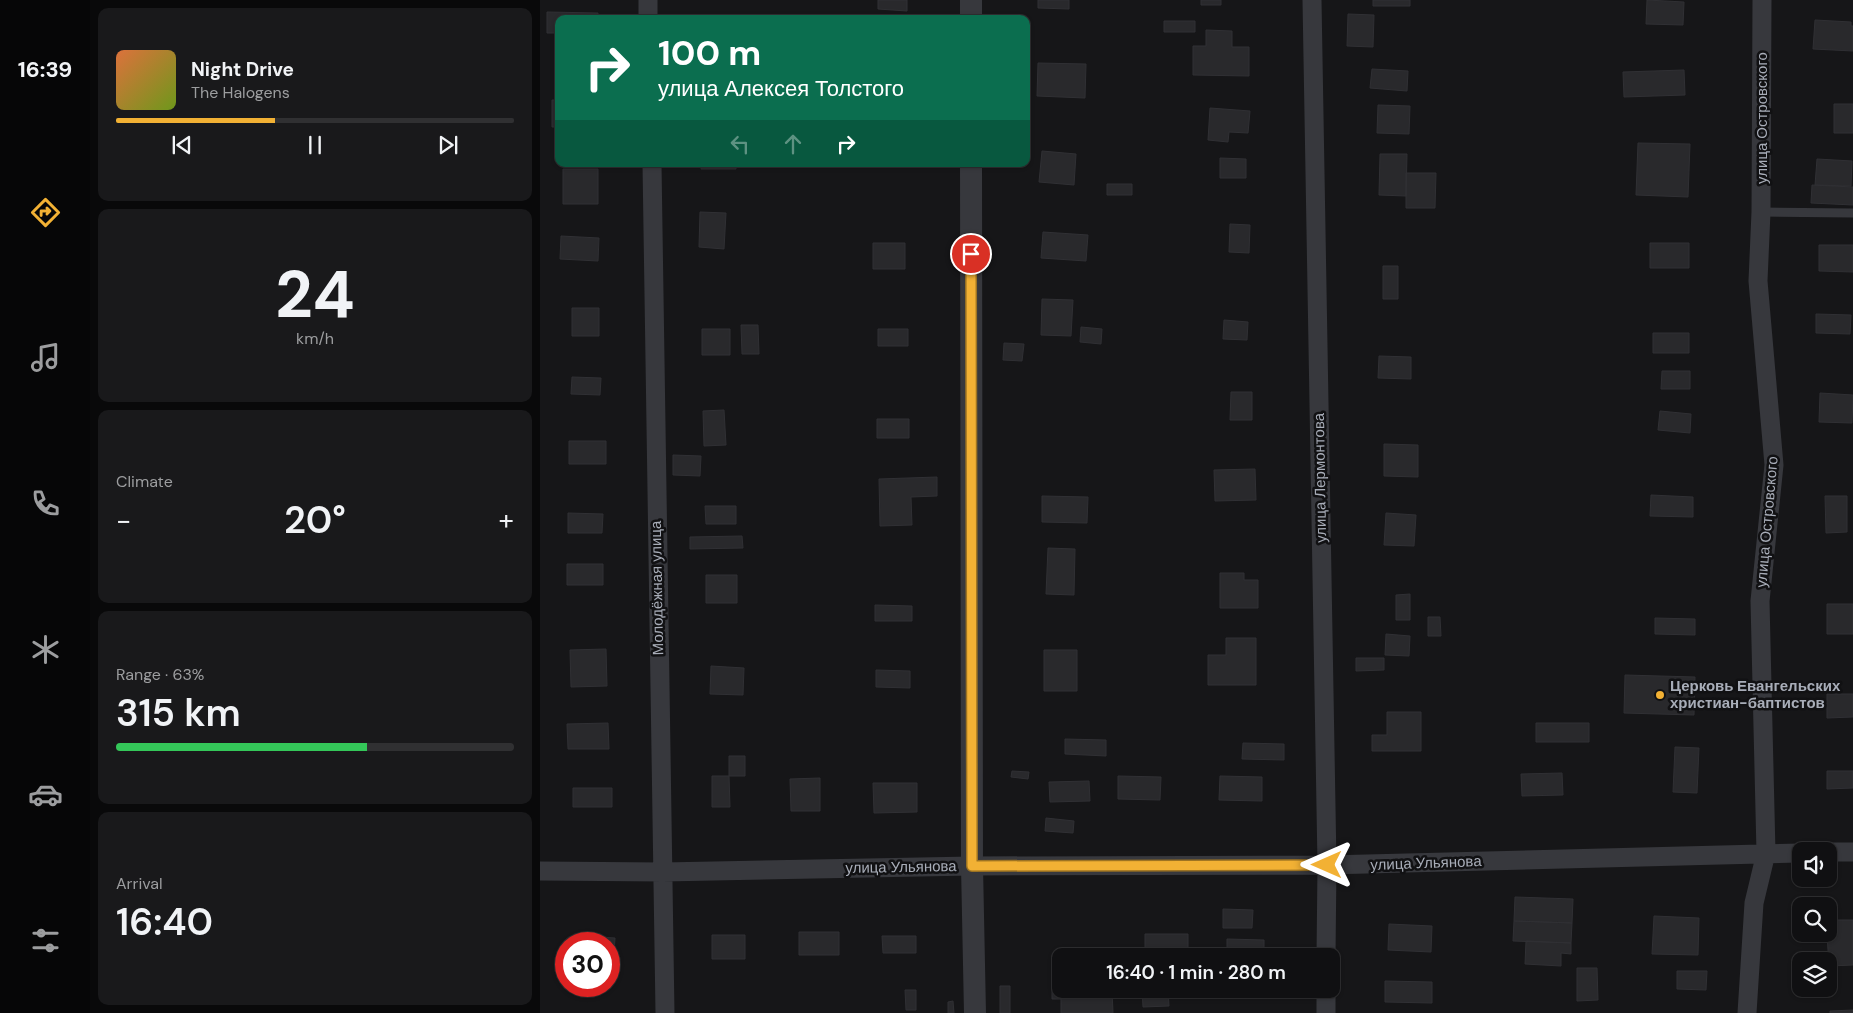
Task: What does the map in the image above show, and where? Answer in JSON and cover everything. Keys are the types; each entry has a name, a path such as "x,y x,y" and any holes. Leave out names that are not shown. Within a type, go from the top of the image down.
{"street":[{"path":"648,0 648,15"},
{"path":"971,0 971,15"},
{"name":"улица Лермонтова","path":"1312,0 1327,865 1326,948"},
{"name":"улица Островского","path":"1747,1013 1754,903 1766,853 1760,601 1774,465 1758,281 1761,212 1762,0"},
{"name":"Молодёжная улица","path":"652,167 665,1013"},
{"path":"971,167 972,866 975,1013"},
{"path":"1837,852 1853,852"},
{"name":"улица Ульянова","path":"540,871 663,872 972,866 1327,865 1792,853"},
{"path":"1326,998 1326,1013"}],"lane":[{"path":"1761,212 1853,213"}],"building":[{"path":"878,0 907,0 907,11 878,9"},
{"path":"1038,0 1069,0 1069,9 1038,8"},
{"path":"1201,0 1221,0 1221,5 1201,5"},
{"path":"1373,0 1410,0 1410,6 1373,6"},
{"path":"1647,0 1684,2 1683,25 1646,24"},
{"path":"547,12 598,13 598,15 555,15 555,33 547,33"},
{"path":"1348,14 1374,15 1373,47 1347,46"},
{"path":"1815,20 1851,22 1851,26 1853,26 1853,51 1813,49"},
{"path":"1164,21 1195,21 1195,32 1164,32"},
{"path":"1206,30 1232,31 1232,47 1249,47 1249,76 1193,75 1193,46 1206,46"},
{"path":"1038,63 1086,64 1085,98 1037,96"},
{"path":"1372,69 1408,71 1407,91 1370,88"},
{"path":"1684,70 1685,95 1624,97 1623,72"},
{"path":"552,100 555,100 555,127 552,127"},
{"path":"1834,104 1853,104 1853,133 1834,133"},
{"path":"1378,105 1410,106 1409,134 1377,133"},
{"path":"1210,108 1250,111 1248,133 1229,132 1228,142 1208,140"},
{"path":"1638,143 1690,144 1688,197 1636,195"},
{"path":"1042,151 1076,154 1074,185 1039,182"},
{"path":"1380,154 1407,154 1406,196 1379,195"},
{"path":"1220,158 1246,159 1246,178 1220,178"},
{"path":"1817,159 1852,161 1851,186 1815,185"},
{"path":"701,167 736,167 736,169 701,169"},
{"path":"563,169 598,169 598,204 563,204"},
{"path":"1406,173 1436,173 1435,208 1406,208"},
{"path":"1107,184 1132,184 1132,195 1107,195"},
{"path":"1812,185 1853,187 1853,205 1811,203"},
{"path":"700,212 726,213 724,249 699,247"},
{"path":"1230,224 1250,225 1249,253 1229,252"},
{"path":"1043,232 1088,235 1086,261 1041,258"},
{"path":"561,236 599,238 598,261 560,259"},
{"path":"873,243 905,243 905,269 873,269"},
{"path":"1650,243 1689,243 1689,268 1650,268"},
{"path":"1819,245 1853,245 1853,272 1819,271"},
{"path":"1383,266 1398,266 1398,299 1383,299"},
{"path":"1042,299 1073,300 1071,336 1041,335"},
{"path":"572,308 599,308 599,336 572,336"},
{"path":"1816,314 1851,315 1850,334 1816,333"},
{"path":"1224,320 1248,322 1247,340 1223,339"},
{"path":"741,325 758,325 759,354 742,354"},
{"path":"1081,327 1102,329 1101,344 1080,342"},
{"path":"702,329 730,329 730,355 702,355"},
{"path":"878,329 908,329 908,346 878,346"},
{"path":"1653,333 1689,333 1689,353 1653,353"},
{"path":"1004,343 1024,344 1022,361 1003,360"},
{"path":"1379,356 1411,357 1411,379 1378,378"},
{"path":"1662,371 1690,371 1690,389 1661,389"},
{"path":"572,377 601,378 600,395 571,394"},
{"path":"1231,392 1252,392 1252,420 1230,420"},
{"path":"1820,393 1853,395 1852,423 1819,422"},
{"path":"724,410 726,445 704,446 703,411"},
{"path":"1660,411 1691,414 1690,433 1658,430"},
{"path":"877,419 909,419 909,438 877,438"},
{"path":"569,441 606,441 606,464 569,464"},
{"path":"1384,444 1418,445 1418,477 1384,476"},
{"path":"673,455 701,456 700,476 673,475"},
{"path":"1255,469 1256,500 1215,501 1214,470"},
{"path":"937,477 937,496 911,497 912,525 880,526 879,479"},
{"path":"1651,495 1693,497 1693,517 1650,516"},
{"path":"1042,496 1088,497 1087,523 1042,522"},
{"path":"1825,496 1847,496 1847,532 1826,533"},
{"path":"705,506 736,506 736,524 706,524"},
{"path":"568,513 603,514 602,533 568,533"},
{"path":"1386,513 1416,515 1414,546 1384,545"},
{"path":"742,536 743,548 690,549 690,537"},
{"path":"1048,548 1075,549 1074,595 1046,594"},
{"path":"567,564 603,564 603,585 567,585"},
{"path":"1220,573 1244,573 1244,580 1258,580 1258,608 1220,608"},
{"path":"706,575 737,575 737,603 706,603"},
{"path":"1410,594 1410,620 1396,620 1396,595"},
{"path":"1827,604 1853,604 1853,634 1827,634"},
{"path":"875,605 912,606 912,621 875,621"},
{"path":"1428,617 1440,617 1441,636 1428,636"},
{"path":"1655,618 1695,619 1695,635 1655,634"},
{"path":"1386,634 1410,636 1409,656 1385,655"},
{"path":"1226,638 1256,638 1256,685 1208,685 1208,655 1226,655"},
{"path":"606,649 607,686 571,687 570,650"},
{"path":"1044,650 1077,650 1077,691 1044,691"},
{"path":"1356,658 1384,658 1384,670 1356,671"},
{"path":"711,666 744,668 743,695 710,694"},
{"path":"876,670 910,671 910,688 876,687"},
{"name":"Церковь Евангельских христиан-баптистов","path":"1625,675 1695,677 1694,715 1624,713"},
{"path":"1827,694 1853,694 1853,717 1827,718"},
{"path":"1387,712 1421,712 1421,751 1372,751 1372,735 1387,735"},
{"path":"608,723 609,749 568,749 567,724"},
{"path":"1536,723 1589,723 1589,742 1536,742"},
{"path":"1065,739 1106,740 1106,756 1065,754"},
{"path":"1243,743 1284,744 1284,760 1242,759"},
{"path":"1675,747 1699,748 1697,793 1673,792"},
{"path":"729,756 745,756 745,776 729,776"},
{"path":"1012,771 1029,772 1028,779 1011,777"},
{"path":"1827,771 1853,771 1853,788 1827,789"},
{"path":"1562,773 1563,795 1522,796 1521,774"},
{"path":"712,776 729,776 730,807 712,807"},
{"path":"1118,776 1161,777 1160,800 1118,799"},
{"path":"1220,776 1262,777 1262,801 1219,800"},
{"path":"820,778 820,811 791,811 790,779"},
{"path":"1089,781 1090,801 1050,802 1049,782"},
{"path":"873,783 917,783 917,812 874,813"},
{"path":"573,788 612,788 612,807 573,807"},
{"path":"1046,818 1074,821 1073,833 1045,831"},
{"path":"1515,897 1573,899 1572,923 1514,921"},
{"path":"1223,909 1253,910 1252,928 1223,928"},
{"path":"1654,916 1699,918 1698,955 1652,954"},
{"path":"1837,920 1853,920 1853,965 1837,966 1837,952 1828,952 1828,942 1837,942"},
{"path":"1514,921 1572,923 1571,943 1513,941"},
{"path":"1389,924 1432,926 1431,952 1388,950"},
{"path":"799,932 839,932 839,955 799,955"},
{"path":"1145,934 1188,934 1188,948 1145,948"},
{"path":"712,935 745,935 745,959 712,959"},
{"path":"882,936 916,936 916,953 883,953"},
{"path":"1227,939 1264,940 1264,948 1227,948"},
{"path":"1526,941 1571,943 1571,954 1561,953 1561,966 1525,964"},
{"path":"1577,968 1597,968 1598,1000 1577,1001"},
{"path":"1677,971 1707,971 1706,990 1677,989"},
{"path":"1385,981 1432,982 1432,1003 1385,1002"},
{"path":"1000,986 1010,986 1010,1013 1000,1013"},
{"path":"905,990 916,990 916,1010 906,1010"},
{"path":"1112,998 1113,1013 1061,1013 1061,999 1052,999"},
{"path":"1142,998 1169,998 1169,1006 1143,1007"},
{"path":"953,1001 954,1013 948,1013 948,1002"},
{"path":"1853,1010 1853,1013 1830,1013 1830,1011"}],"place":[{"name":"Церковь Евангельских христиан-баптистов","path":"1660,695"}],"route":[{"path":"971,254 972,866 1327,865"}]}
